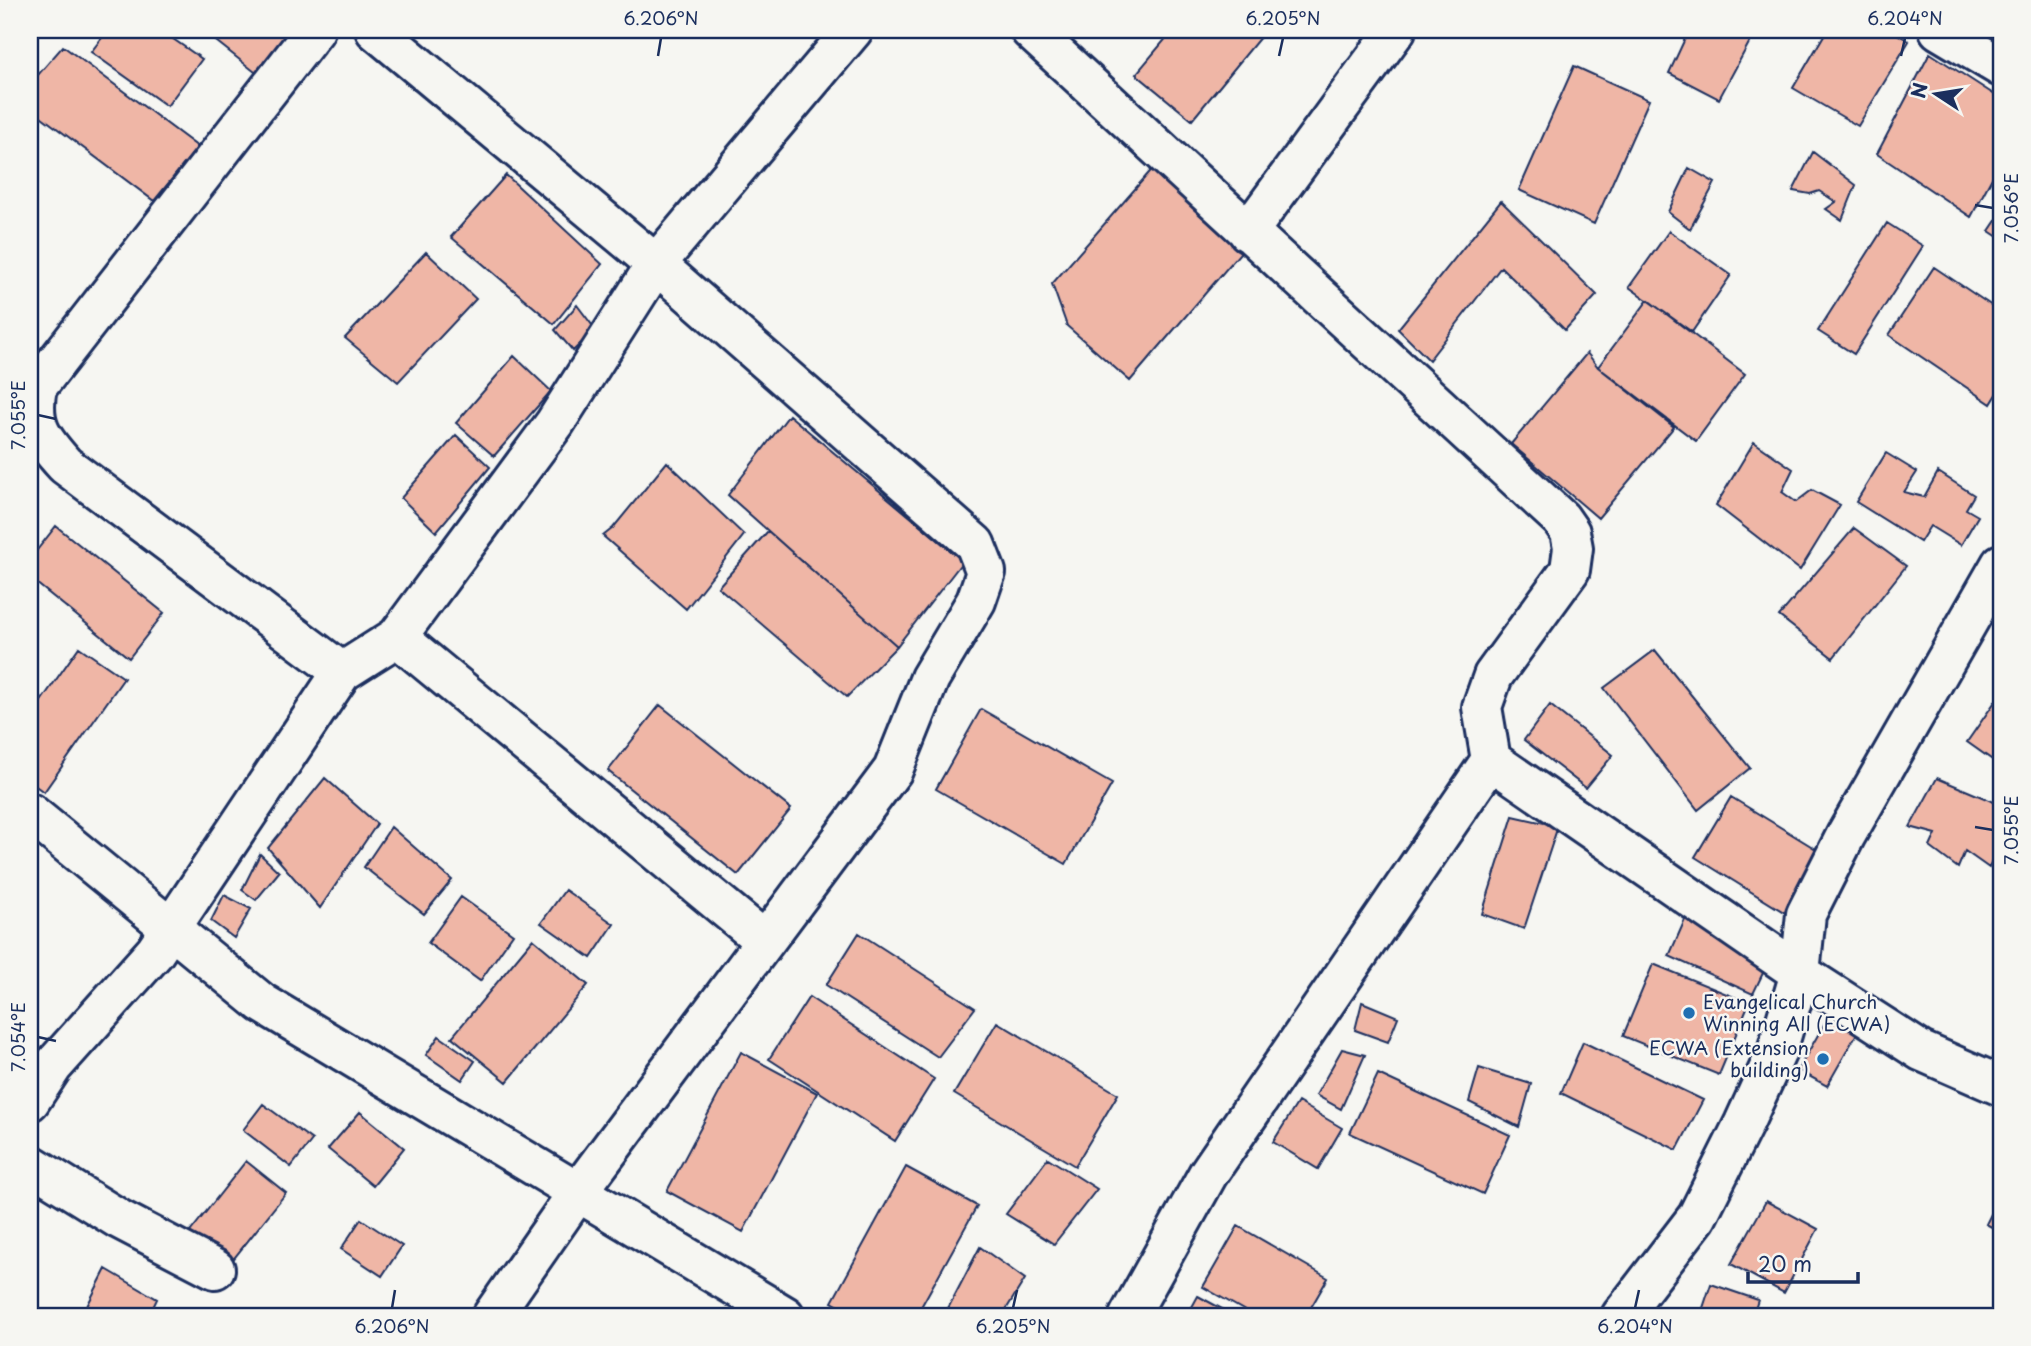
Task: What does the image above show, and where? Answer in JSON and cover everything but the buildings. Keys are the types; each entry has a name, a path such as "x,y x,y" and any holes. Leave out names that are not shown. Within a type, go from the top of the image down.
{"street":[{"path":"315,30 37,387 34,407 40,436 65,465 342,672"},
{"path":"375,30 656,264 975,544 986,572 976,601 930,678 893,770 578,1192 492,1316"},
{"path":"30,1101 52,1066 155,952 342,672 397,638 555,423 656,264 853,30"},
{"path":"1030,30 1561,519 1570,532 1573,548 1570,570 1493,676 1489,686 1482,707 1492,760 1800,973 1921,1051 2001,1086"},
{"path":"1248,232 1396,30"},
{"path":"1939,30 2001,67"},
{"path":"1621,1316 1697,1217 1777,1051 1800,973 1806,914 1846,835 2001,564"},
{"path":"397,638 765,941"},
{"path":"1129,1316 1208,1174 1492,760"},
{"path":"30,813 262,1003 785,1316"},
{"path":"30,1164 119,1219 215,1269"}],"place":[{"name":"Evangelical Church Winning All (ECWA)","path":"1689,1013"},
{"name":"ECWA (Extension building)","path":"1823,1059"}]}
